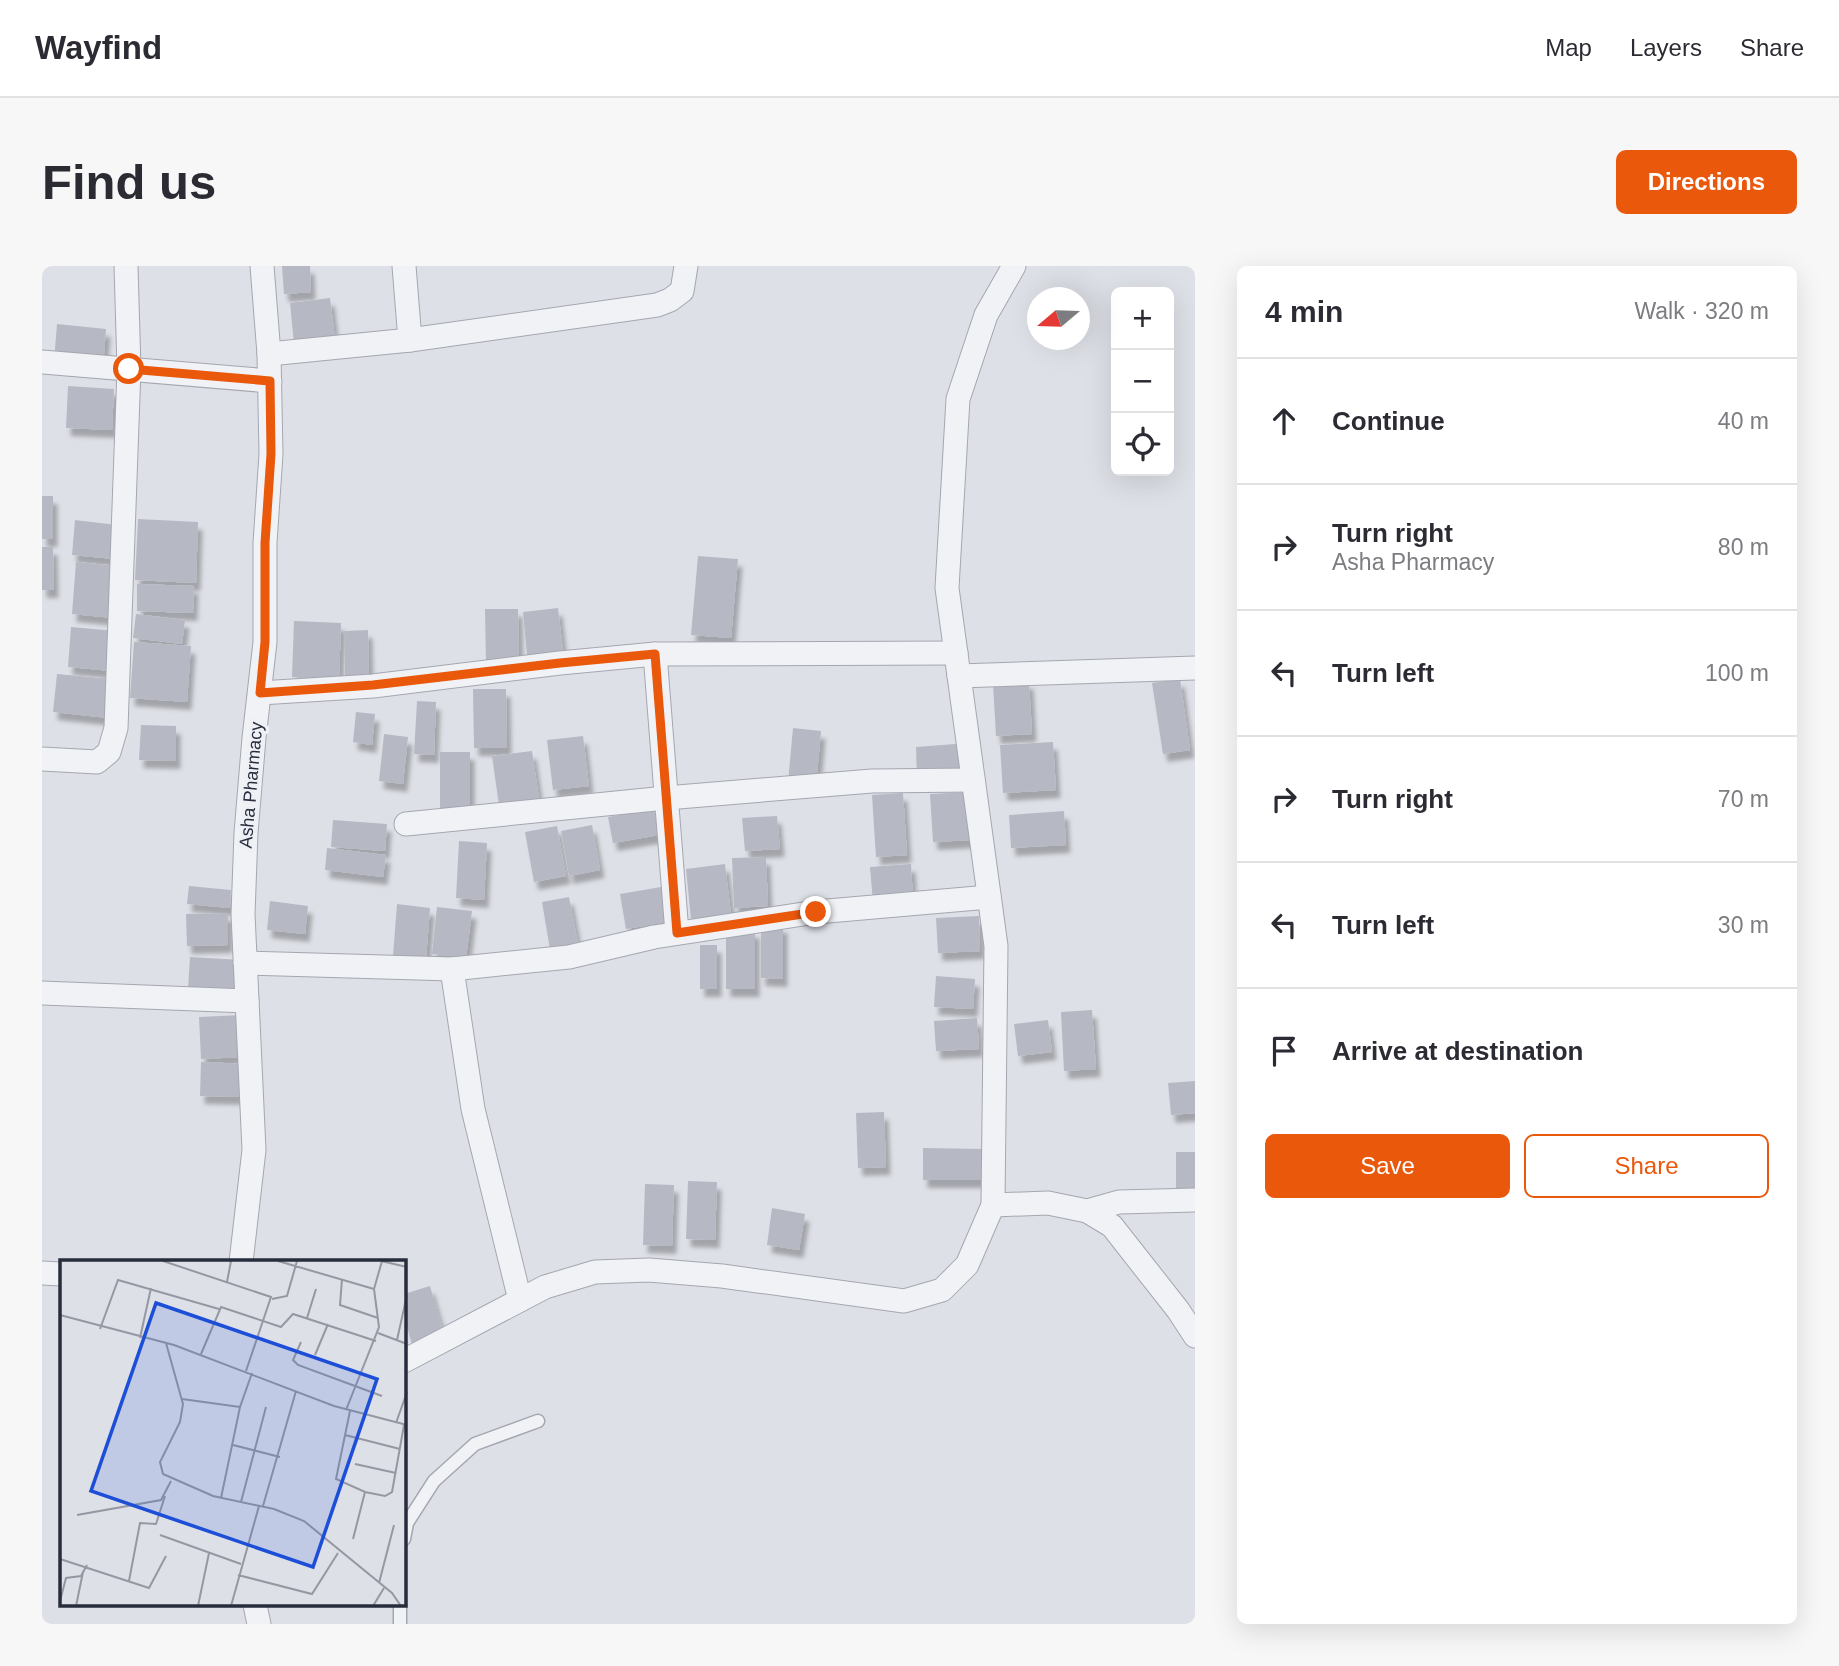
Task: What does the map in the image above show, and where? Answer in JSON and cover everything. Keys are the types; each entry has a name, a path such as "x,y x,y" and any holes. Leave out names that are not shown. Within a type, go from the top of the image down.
{"street":[{"path":"42,759 97,762 109,752 116,728 129,369 126,266"},
{"name":"Asha Pharmacy","path":"241,1260 254,1150 243,914 246,833 265,642 265,543 271,454 269,354 262,266"},
{"path":"404,266 410,340"},
{"path":"269,354 410,340 657,305 682,291 686,266"},
{"path":"406,1360 545,1287 595,1272 649,1270 722,1276 904,1301 942,1290 967,1265 993,1205 996,946 947,588 958,399 986,315 1014,266"},
{"path":"42,362 270,381"},
{"path":"260,693 373,685 655,654 956,653"},
{"path":"655,654 677,933"},
{"path":"959,676 1195,668"},
{"path":"406,824 872,781 973,780"},
{"path":"245,963 452,969 569,957 654,937 816,912 989,897"},
{"path":"452,969 473,1109 520,1300"},
{"path":"42,993 247,1000"},
{"path":"1087,1211 1119,1202 1195,1200"},
{"path":"993,1205 1048,1203 1087,1211 1112,1226 1195,1336"},
{"path":"42,1273 60,1274"},
{"path":"255,1606 259,1624"}],"lane":[{"path":"406,1528 434,1481 475,1444 538,1421"},
{"path":"400,1606 401,1624"}],"building":[{"path":"282,266 310,266 311,292 284,294"},
{"path":"330,298 335,339 294,344 290,303"},
{"path":"57,324 106,329 103,366 54,361"},
{"path":"68,386 114,389 112,430 66,428"},
{"path":"42,496 53,496 53,539 42,539"},
{"path":"138,519 198,522 196,583 135,580"},
{"path":"75,520 117,525 114,559 72,555"},
{"path":"42,547 53,547 54,590 42,590"},
{"path":"698,556 738,559 731,638 691,635"},
{"path":"76,562 118,566 113,618 72,614"},
{"path":"137,584 194,586 193,613 137,611"},
{"path":"558,608 563,652 527,655 523,612"},
{"path":"485,609 518,609 519,662 486,663"},
{"path":"136,614 185,620 182,644 133,638"},
{"path":"294,621 341,623 339,679 292,677"},
{"path":"71,627 116,631 112,671 68,667"},
{"path":"368,630 369,678 345,678 344,631"},
{"path":"134,642 191,646 187,702 130,698"},
{"path":"57,674 111,679 108,718 53,712"},
{"path":"1180,679 1190,750 1163,754 1152,683"},
{"path":"1029,681 1032,734 996,736 993,683"},
{"path":"473,689 506,689 507,748 474,748"},
{"path":"417,701 436,702 434,755 414,754"},
{"path":"356,712 375,714 372,745 353,742"},
{"path":"141,725 176,726 176,761 139,760"},
{"path":"793,728 821,731 816,785 788,782"},
{"path":"384,734 408,737 403,784 379,781"},
{"path":"583,736 589,786 553,790 547,740"},
{"path":"1053,742 1056,790 1003,793 1000,745"},
{"path":"968,743 970,775 917,778 916,747"},
{"path":"532,751 539,799 499,805 492,756"},
{"path":"440,752 470,752 470,815 440,815"},
{"path":"969,792 972,840 933,842 930,794"},
{"path":"903,793 907,855 876,857 872,795"},
{"path":"654,809 659,835 613,843 608,817"},
{"path":"1064,811 1066,845 1011,848 1009,815"},
{"path":"777,816 780,849 745,851 742,818"},
{"path":"333,820 387,824 385,851 331,847"},
{"path":"592,825 600,870 569,876 561,831"},
{"path":"557,826 566,876 534,882 525,832"},
{"path":"459,841 487,843 484,900 456,898"},
{"path":"327,848 386,855 383,877 325,870"},
{"path":"766,857 768,906 734,908 732,858"},
{"path":"725,864 731,915 691,919 686,869"},
{"path":"911,864 913,900 873,902 870,867"},
{"path":"189,886 231,890 230,908 187,904"},
{"path":"661,887 667,922 626,929 620,894"},
{"path":"569,897 578,944 550,949 542,902"},
{"path":"270,901 308,906 305,934 267,930"},
{"path":"397,904 430,908 426,959 393,956"},
{"path":"437,907 472,911 466,958 432,954"},
{"path":"228,913 228,945 187,946 186,914"},
{"path":"979,916 980,951 938,953 936,918"},
{"path":"761,925 783,925 783,979 761,978"},
{"path":"726,930 755,930 755,989 726,989"},
{"path":"700,945 717,945 717,989 700,989"},
{"path":"190,957 242,960 240,992 188,989"},
{"path":"936,976 975,979 973,1009 934,1007"},
{"path":"1092,1010 1096,1069 1064,1071 1061,1012"},
{"path":"242,1015 243,1057 201,1059 199,1017"},
{"path":"977,1018 979,1049 936,1051 934,1021"},
{"path":"1048,1020 1052,1052 1018,1056 1014,1024"},
{"path":"201,1062 247,1064 246,1097 200,1096"},
{"path":"1195,1081 1195,1113 1171,1115 1168,1083"},
{"path":"884,1112 886,1167 858,1168 856,1113"},
{"path":"923,1148 986,1149 986,1180 923,1180"},
{"path":"1176,1152 1195,1152 1195,1194 1176,1194"},
{"path":"688,1181 717,1182 715,1240 686,1239"},
{"path":"645,1184 674,1185 672,1246 643,1245"},
{"path":"772,1208 805,1214 799,1250 767,1245"},
{"path":"430,1286 445,1339 413,1348 406,1322 406,1293"}],"route":[{"path":"129,369 270,381 271,454 265,543 265,642 260,693 373,685 655,654 677,933 816,912"}]}
